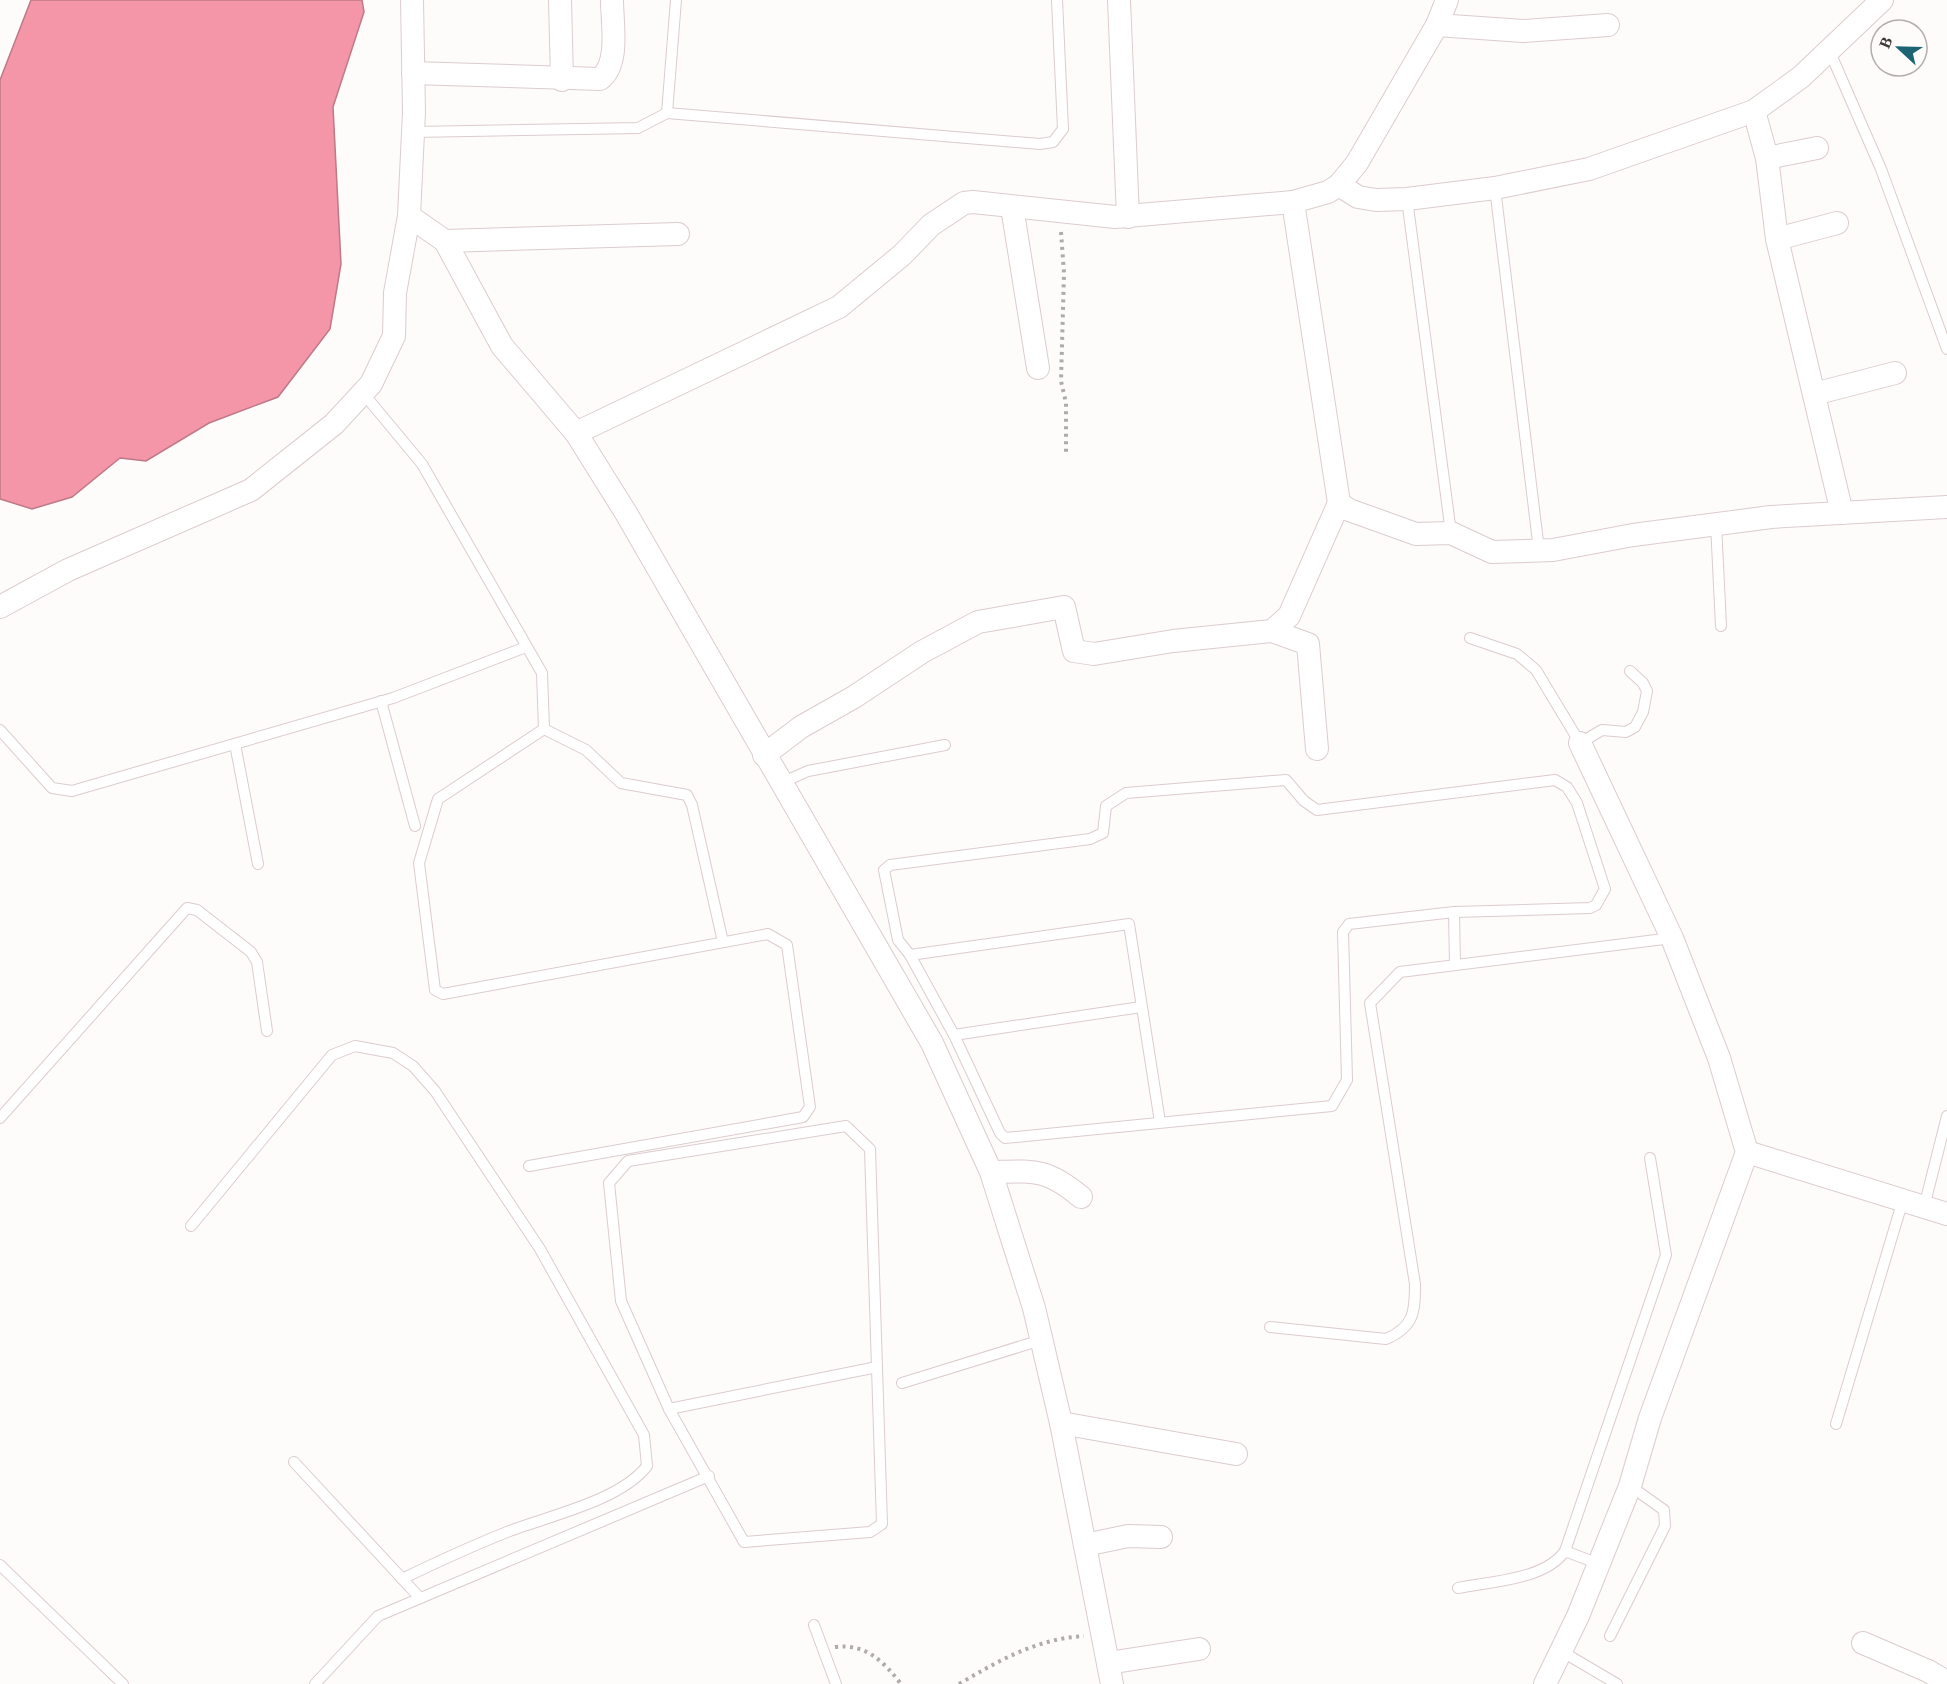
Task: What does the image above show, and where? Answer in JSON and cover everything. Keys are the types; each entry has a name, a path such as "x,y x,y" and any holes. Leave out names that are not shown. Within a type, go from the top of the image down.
{"street":[{"path":"2,602 68,570 251,490 334,424 371,384 394,336 395,293 409,216 413,132 412,0"},
{"path":"560,0 562,80"},
{"path":"413,73 562,80 600,79 609,73 612,63 612,0"},
{"path":"1119,0 1128,217"},
{"path":"576,433 839,307 902,255 931,225 964,203 973,201 1060,213 1128,217 1293,202 1328,192 1339,185 1357,163 1437,25 1447,0"},
{"path":"1339,185 1358,197 1376,200 1407,199 1495,188 1589,169 1754,111 1801,77 1882,0"},
{"path":"1437,25 1523,31 1608,25"},
{"path":"1754,111 1767,158 1777,239 1842,513"},
{"path":"1767,158 1817,148"},
{"path":"1272,631 1289,616 1339,503 1293,202"},
{"path":"1012,207 1038,368"},
{"path":"409,216 445,241 502,346 576,433 626,513 932,1043 991,1172 1034,1308 1061,1423 1110,1673 1199,1649"},
{"path":"1777,239 1837,223"},
{"path":"445,241 678,234"},
{"path":"1815,394 1895,373"},
{"path":"1339,503 1349,510 1416,534 1451,533 1492,552 1539,550 1772,517 1946,508"},
{"path":"765,755 801,727 854,698 922,652 978,622 1064,607 1074,651 1094,654 1173,641 1272,631 1308,644 1317,749"},
{"path":"1545,1684 1599,1564 1630,1486 1650,1418 1747,1152 1719,1058 1672,938 1580,742"},
{"path":"1747,1152 1947,1214"},
{"path":"991,1172 1046,1173 1060,1179 1081,1197"},
{"path":"1061,1423 1236,1454"},
{"path":"1085,1545 1128,1536 1161,1537"},
{"path":"1863,1643 1947,1682"}],"lane":[{"path":"667,112 676,0"},
{"path":"413,132 638,128 667,112 1040,144 1053,142 1063,129 1057,0"},
{"path":"1829,50 1881,169 1947,349"},
{"path":"1495,188 1539,550"},
{"path":"1407,199 1451,533"},
{"path":"363,393 422,464 542,673 544,729"},
{"path":"1716,524 1722,626"},
{"path":"1470,638 1517,654 1536,670 1580,742 1602,730 1626,732 1635,727 1643,712 1647,691 1643,683 1630,671"},
{"path":"0,729 52,788 72,790 381,701 526,647"},
{"path":"381,701 415,826"},
{"path":"544,729 586,750 621,783 687,795 693,805 723,942"},
{"path":"529,1166 803,1117 810,1107 787,945 768,934 443,994 435,990 419,863 438,800 544,729"},
{"path":"235,744 258,864"},
{"path":"780,783 808,771 945,745"},
{"path":"1286,780 1304,801 1317,810 1555,780 1568,787 1577,804 1605,889 1596,905 1590,908 1455,912 1349,924 1343,933 1347,1080 1332,1106 1005,1138 1000,1133 954,1035 910,955 898,940 884,870 890,865 1090,839 1103,833 1106,806 1126,793 1286,780"},
{"path":"0,1118 187,908 197,910 251,952 257,962 267,1031"},
{"path":"1455,912 1455,964"},
{"path":"910,955 1129,924 1161,1122"},
{"path":"1270,1327 1386,1339 1402,1332 1412,1319 1415,1284 1370,1003 1400,972 1672,938"},
{"path":"954,1035 1141,1007"},
{"path":"191,1226 332,1055 355,1046 393,1053 414,1066 435,1091 540,1249 644,1435 647,1466 638,1478 607,1495 498,1536 402,1579"},
{"path":"1836,1424 1913,1203 1947,1116"},
{"path":"846,1126 870,1149 877,1367 882,1524 870,1532 744,1542 731,1522 709,1476 669,1409 621,1301 609,1184 628,1161 846,1126"},
{"path":"1458,1588 1527,1574 1557,1563 1565,1551 1666,1255 1650,1158"},
{"path":"902,1383 1041,1340"},
{"path":"669,1409 877,1367"},
{"path":"294,1462 420,1598"},
{"path":"315,1684 378,1616 709,1476"},
{"path":"1610,1636 1665,1526 1664,1510 1630,1486"},
{"path":"1565,1551 1599,1564"},
{"path":"0,1565 123,1684"},
{"path":"814,1625 836,1684"},
{"path":"1561,1651 1617,1684"}],"path":[{"path":"1060,213 1064,273 1061,381 1066,403 1066,452"},
{"path":"959,1684 1005,1657 1056,1638 1102,1634"},
{"path":"823,1650 840,1647 863,1649 884,1662 901,1684"}],"shaded area":[{"path":"31,0 362,0 364,12 333,107 341,264 330,329 278,397 209,423 146,461 120,458 72,497 32,509 0,499 0,80"}]}
